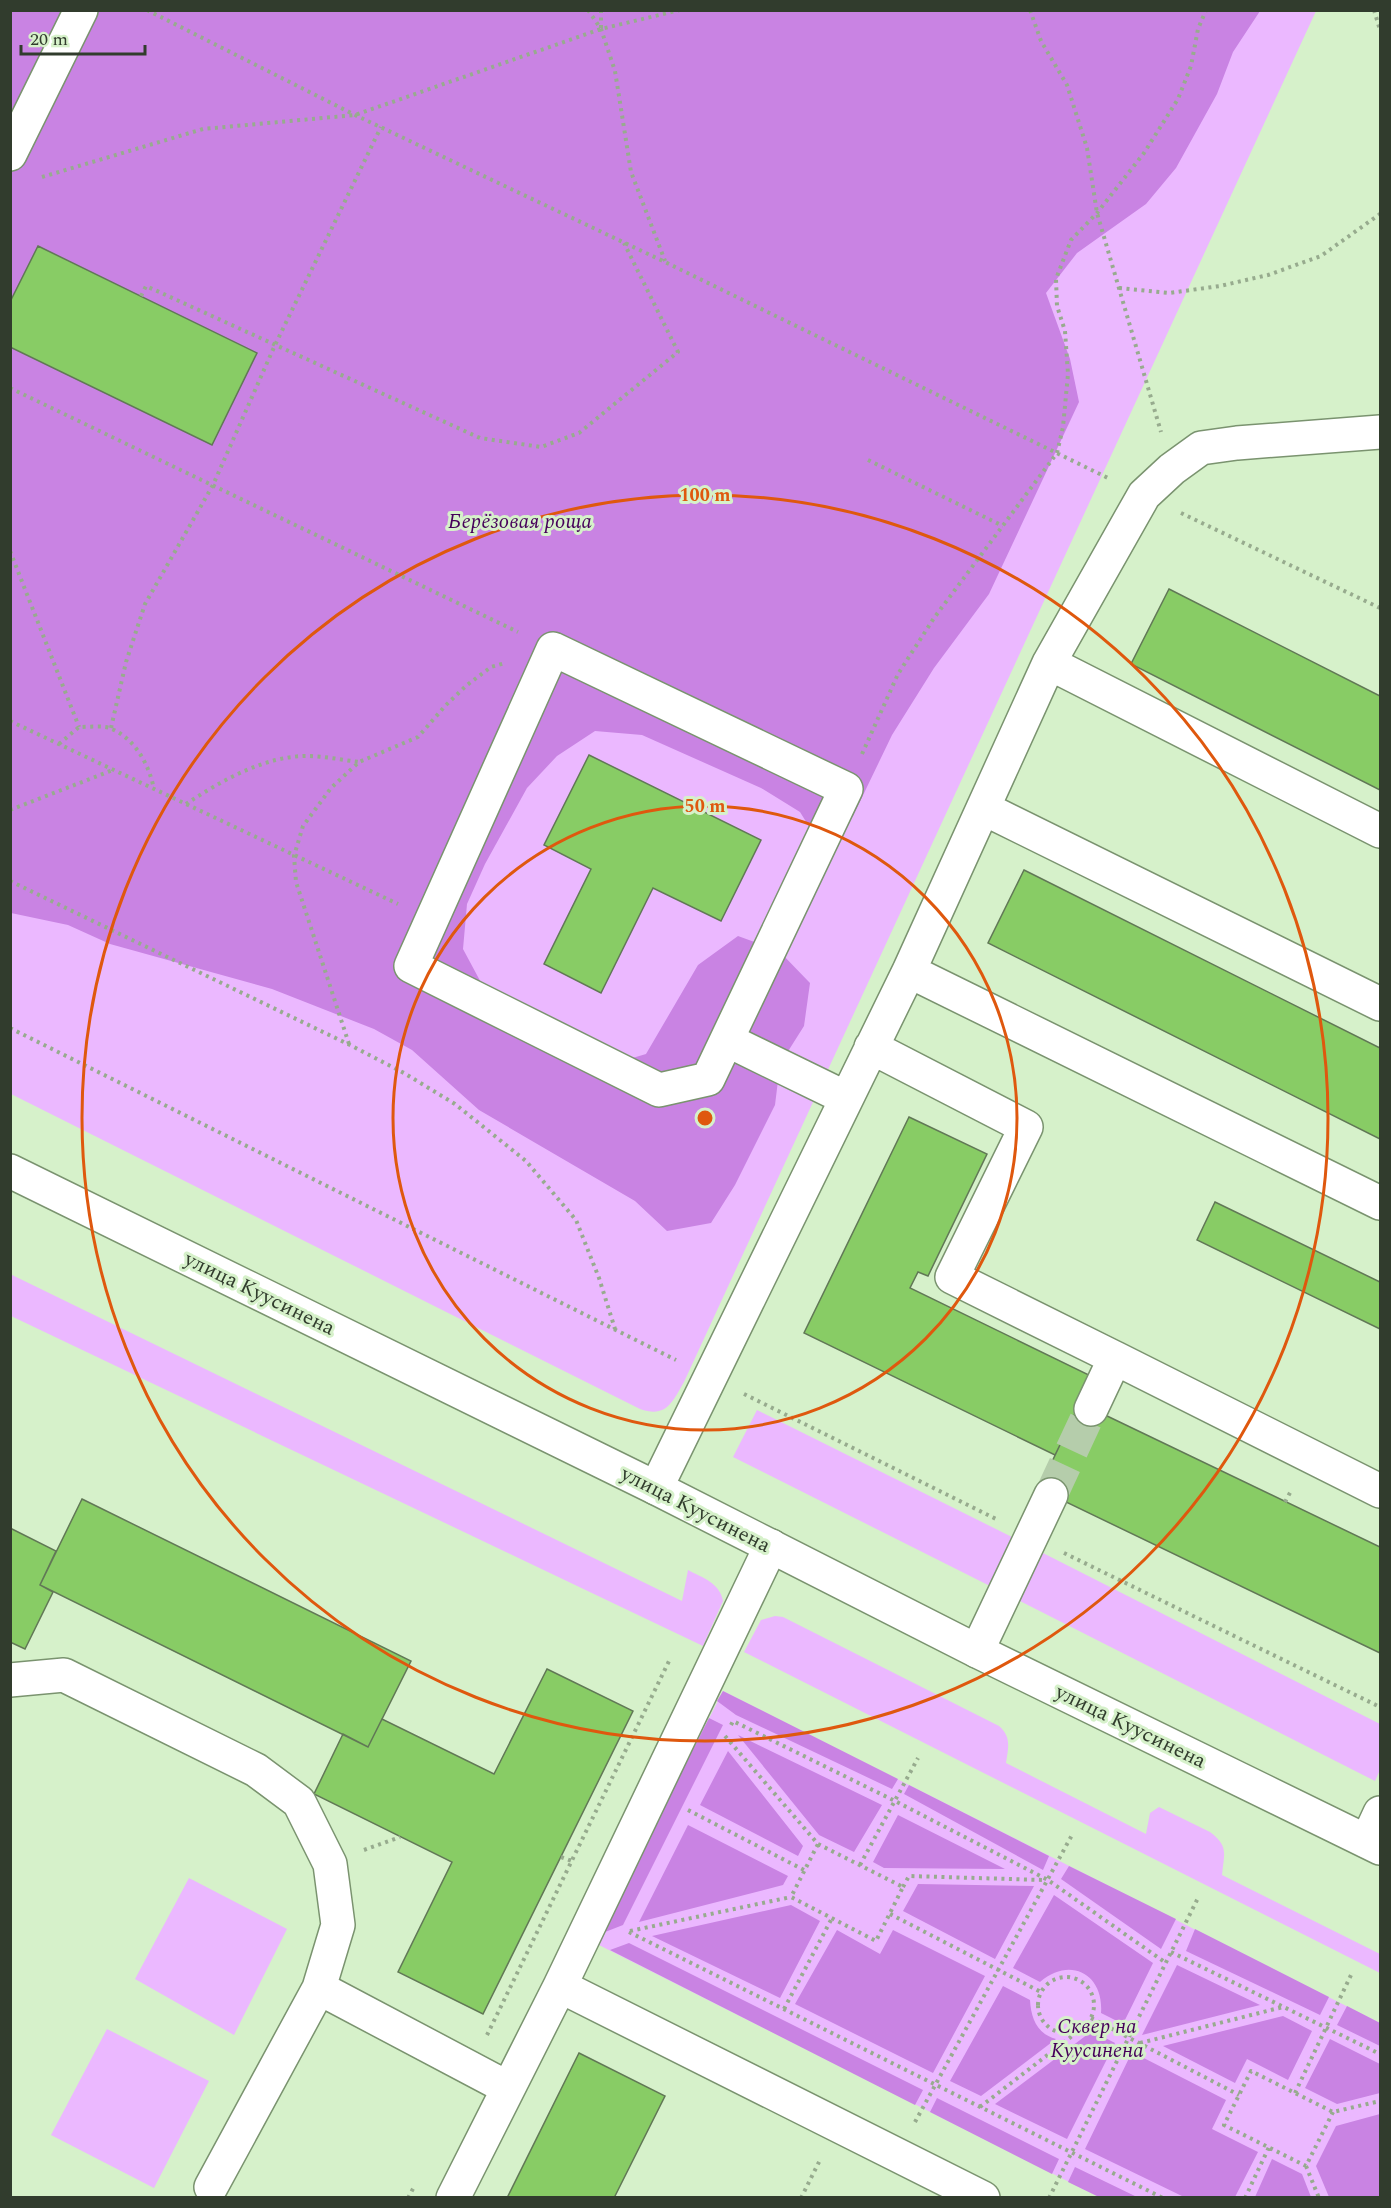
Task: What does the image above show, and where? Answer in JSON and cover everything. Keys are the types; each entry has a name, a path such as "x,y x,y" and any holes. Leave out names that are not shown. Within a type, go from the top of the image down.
{"main road":[{"path":"10,154 81,10"},
{"path":"656,1488 909,971 1049,663 1144,495 1201,448 1380,432"},
{"path":"544,644 846,789 708,1079 659,1090 411,966 544,644"},
{"path":"1049,663 1380,831"},
{"path":"983,808 1380,1004"},
{"path":"909,971 1380,1203"},
{"path":"727,1040 846,1098"},
{"path":"871,1047 1026,1127 952,1277 1380,1491"},
{"name":"улица Куусинена","path":"10,1171 656,1488 977,1651 1376,1834"},
{"path":"1091,1408 1115,1358"},
{"path":"977,1651 1050,1495"},
{"path":"453,2198 560,1986 771,1546"},
{"path":"10,1680 64,1675 256,1770 299,1802 330,1864 338,1925 319,1988 211,2194"},
{"path":"560,1986 983,2198"},
{"path":"319,1988 508,2088"}],"path":[{"path":"147,10 355,115 624,242 1380,608"},
{"path":"588,10 601,29 615,71 631,172 665,262"},
{"path":"601,10 601,29"},
{"path":"38,178 203,129 355,115 601,29 680,10"},
{"path":"1030,10 1041,41 1067,85 1087,148 1097,213 1172,470"},
{"path":"846,789 898,674 934,618 1057,453 1064,427 1068,374 1065,332 1057,306 1056,279 1071,240 1097,213 1144,153 1178,99 1191,66 1198,28 1206,10"},
{"path":"1374,10 1380,30"},
{"path":"111,728 126,662 145,604 213,485 275,345 381,127"},
{"path":"1119,288 1169,293 1220,286 1268,275 1321,256 1380,214"},
{"path":"141,296 146,286 480,438 541,447 579,433 678,352 624,242"},
{"path":"10,388 544,644"},
{"path":"868,460 1003,526"},
{"path":"10,551 79,727"},
{"path":"350,1045 296,882 294,855 303,826 331,788 359,762 418,737 446,705 491,667 520,658 544,644"},
{"path":"10,721 431,920"},
{"path":"59,744 79,727 111,728 134,746 150,769 154,789"},
{"path":"186,804 220,782 270,762 307,756 359,762"},
{"path":"10,810 114,770"},
{"path":"10,880 350,1045 405,1073 455,1104 526,1161 576,1220 599,1278 615,1329"},
{"path":"471,2069 670,1659"},
{"path":"720,1747 732,1721 895,1801 1048,1881 1166,1963"},
{"path":"725,1736 818,1844 903,1887"},
{"path":"860,1866 918,1758"},
{"path":"683,1820 688,1810 804,1870"},
{"path":"897,2154 1072,1835"},
{"path":"791,1897 818,1844"},
{"path":"561,1857 572,1862"},
{"path":"627,1932 791,1897 876,1941 909,1876 1048,1881"},
{"path":"1049,2198 1198,1898"},
{"path":"890,1914 1041,1992"},
{"path":"784,2009 832,1918"},
{"path":"627,1932 632,1922"},
{"path":"627,1932 1163,2198"},
{"path":"1171,1952 1380,2054"},
{"path":"1295,2093 1350,1975"},
{"path":"980,2107 1079,2031 1091,2018 1094,2001 1086,1985 1071,1977 1053,1980 1041,1992 1038,2010 1046,2025 1053,2031 1070,2034 1079,2031"},
{"path":"1140,2043 1284,2007"},
{"path":"1091,2018 1239,2095"},
{"path":"1319,2198 1306,2166 1224,2125 1251,2071 1333,2112 1380,2101"},
{"path":"1306,2166 1333,2112"},
{"path":"1245,2198 1269,2147"},
{"path":"408,2198 419,2176"}],"green space":[{"name":"Берёзовая роща","path":"10,11 1316,11 684,1382 672,1402 662,1410 656,1412 640,1409 11,1094"},
{"name":"Берёзовая роща","path":"10,11 1260,11 1233,52 1217,94 1176,168 1146,204 1077,253 1046,293 1070,359 1079,402 989,594 934,668 892,735 853,816 823,849 800,812 761,788 642,735 595,731 557,756 527,788 485,864 467,904 463,949 485,990 602,1067 646,1054 698,965 738,936 779,951 810,983 804,1026 780,1064 775,1105 735,1185 711,1223 667,1231 635,1201 479,1110 412,1050 374,1029 272,989 110,944 68,925 11,913"},
{"path":"10,1274 682,1601 688,1570 705,1579 715,1585 723,1601 703,1646 11,1316"},
{"path":"757,1410 1014,1538 990,1586 733,1457"},
{"path":"1041,1552 1380,1724 1380,1770 1375,1781 1016,1599"},
{"path":"775,1616 783,1617 999,1726 1007,1739 1006,1763 1146,1834 1150,1813 1159,1807 1210,1832 1223,1846 1222,1875 1380,1954 1380,1973 744,1652 761,1620"},
{"name":"Сквер на Куусинена","path":"723,1691 1380,2023 1380,2197 1099,2197 595,1943"},
{"path":"723,1691 898,1779 892,1789 736,1715 717,1701"},
{"path":"709,1718 723,1725 623,1925 600,1934"},
{"path":"738,1735 882,1805 854,1852 819,1835"},
{"path":"728,1751 803,1846 798,1856 700,1805"},
{"path":"909,1785 1049,1856 1043,1870 904,1794"},
{"path":"898,1815 1005,1869 884,1868 873,1862"},
{"path":"688,1825 788,1876 783,1885 639,1922"},
{"path":"1069,1866 1176,1919 1161,1949 1061,1879"},
{"path":"189,1878 287,1929 234,2035 135,1979"},
{"path":"918,1884 1034,1886 995,1959 903,1911"},
{"path":"1054,1895 1153,1963 1123,2024 1101,2013 1097,1988 1083,1973 1063,1970 1051,1974 1040,1982 1013,1968"},
{"path":"791,1905 820,1921 780,1998 652,1936"},
{"path":"1195,1929 1329,1997 1320,2015 1186,1951"},
{"path":"837,1930 880,1954 893,1930 985,1976 933,2073 795,2004"},
{"path":"629,1943 923,2090 915,2105 610,1950"},
{"path":"1177,1965 1260,2005 1142,2035"},
{"path":"1003,1986 1030,2000 1036,2024 1049,2037 1056,2039 981,2096 950,2081"},
{"path":"1347,2006 1380,2023 1380,2046 1337,2025"},
{"path":"1283,2016 1312,2031 1288,2080 1247,2059 1235,2083 1163,2046"},
{"path":"107,2029 209,2081 154,2188 51,2135"},
{"path":"1092,2031 1115,2043 1067,2139 995,2104"},
{"path":"1330,2039 1380,2064 1380,2093 1337,2104 1305,2088"},
{"path":"1132,2052 1226,2100 1212,2129 1258,2152 1235,2197 1184,2197 1085,2149"},
{"path":"937,2098 1059,2159 1052,2174 930,2112"},
{"path":"1380,2114 1380,2197 1329,2197 1316,2166 1336,2126"},
{"path":"1272,2159 1302,2174 1311,2197 1255,2197"},
{"path":"1075,2167 1137,2197 1099,2197 1068,2182"}],"building":[{"path":"38,246 257,353 212,445 10,347 10,302"},
{"path":"1169,589 1380,696 1380,790 1131,664"},
{"path":"589,755 761,840 721,921 653,888 601,993 544,964 591,869 544,845"},
{"path":"1024,870 1380,1048 1380,1139 988,943"},
{"path":"909,1117 987,1154 928,1276 918,1272 910,1288 1093,1377 1055,1455 804,1333"},
{"path":"1215,1202 1380,1282 1380,1329 1197,1240"},
{"path":"1080,1403 1380,1547 1380,1653 1039,1489"},
{"path":"82,1499 411,1661 368,1747 40,1585"},
{"path":"10,1528 56,1551 40,1585 53,1592 25,1649 10,1642"},
{"path":"547,1669 633,1711 483,2014 398,1972 452,1862 314,1794 343,1734 368,1747 382,1719 494,1774"},
{"path":"579,2053 665,2096 614,2198 507,2198"}],"tunnel":[{"path":"1051,1495 1091,1409"}]}
